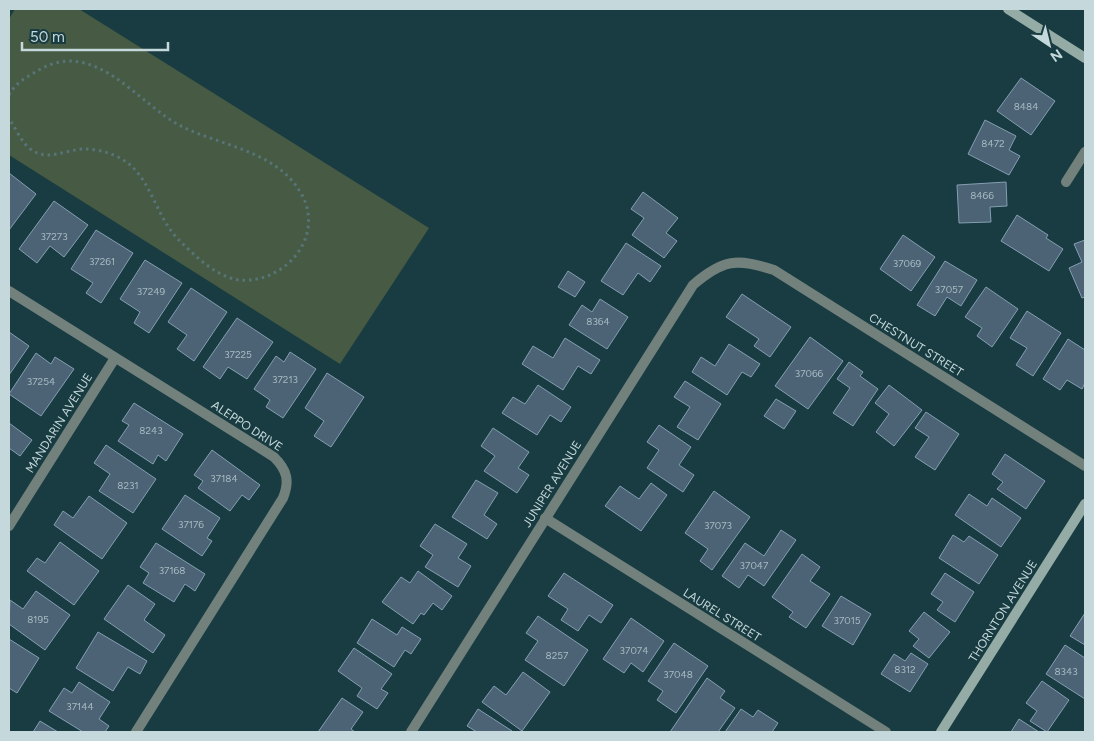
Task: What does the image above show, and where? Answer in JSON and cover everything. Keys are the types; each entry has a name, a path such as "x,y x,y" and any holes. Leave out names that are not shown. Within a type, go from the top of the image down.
{"main road":[{"path":"1008,9 1085,58"},
{"name":"THORNTON AVENUE","path":"941,732 1085,504"}],"street":[{"path":"1066,182 1085,152"},
{"name":"CHESTNUT STREET","path":"727,262 751,262 774,270 1085,466"},
{"name":"JUNIPER AVENUE","path":"411,732 693,286 709,271 727,262"},
{"name":"ALEPPO DRIVE","path":"9,291 274,457 282,465 288,477 284,498 136,732"},
{"name":"MANDARIN AVENUE","path":"9,526 115,358"},
{"name":"LAUREL STREET","path":"545,518 886,732"}],"path":[{"path":"9,95 25,78 44,67 60,63 76,62 112,74 165,116 198,134 254,152 294,182 303,196 309,213 308,230 302,247 293,261 275,274 257,280 238,280 219,272 196,257 177,238 156,208 142,179 129,164 106,153 85,149 57,156 38,152 29,148 21,139 9,118"}],"green space":[{"path":"15,9 79,9 429,228 340,364 9,155 9,19"}],"building":[{"path":"1021,78 1055,101 1031,135 997,111"},
{"path":"985,120 1016,136 1009,150 1020,156 1009,175 968,154"},
{"path":"9,173 36,194 9,230"},
{"path":"1006,182 1007,206 990,207 991,222 959,223 957,185"},
{"path":"643,192 678,218 666,233 677,241 664,258 632,235 644,218 631,209"},
{"path":"54,201 88,225 64,257 50,246 37,263 19,249"},
{"path":"1017,215 1048,235 1046,238 1063,249 1049,271 1001,241"},
{"path":"96,230 133,253 101,303 86,293 93,283 71,269"},
{"path":"903,235 935,257 911,291 880,269"},
{"path":"1085,240 1085,297 1082,298 1069,268 1082,262 1074,244"},
{"path":"626,243 661,266 650,282 638,273 623,295 601,281"},
{"path":"145,260 182,283 149,333 134,323 140,312 120,299"},
{"path":"945,261 977,280 961,306 947,297 935,316 917,305"},
{"path":"568,271 585,282 575,297 558,287"},
{"path":"986,287 1018,309 992,347 977,336 982,328 965,317"},
{"path":"191,288 227,312 194,361 177,349 187,335 168,322"},
{"path":"742,294 791,327 770,357 754,346 759,339 726,317"},
{"path":"600,299 628,317 607,349 569,325 582,305 592,312"},
{"path":"1027,311 1061,333 1033,376 1016,365 1027,348 1010,338"},
{"path":"237,318 273,342 247,379 228,367 220,379 203,367"},
{"path":"9,332 29,346 9,375"},
{"path":"810,337 843,361 808,409 775,386"},
{"path":"565,338 600,360 591,374 578,366 563,390 522,364 533,346 553,358"},
{"path":"1068,339 1085,350 1085,383 1082,389 1067,380 1060,390 1043,379"},
{"path":"729,344 760,364 751,377 742,372 727,395 692,372 701,357 715,366"},
{"path":"290,352 316,369 283,418 266,407 270,400 254,389 276,356 284,362"},
{"path":"36,353 51,364 55,357 74,369 41,416 9,394"},
{"path":"849,362 863,372 860,376 878,389 853,426 833,413 850,388 837,379"},
{"path":"327,373 364,397 331,447 314,436 324,421 305,408"},
{"path":"685,381 721,404 698,440 677,427 690,407 674,397"},
{"path":"538,385 571,407 561,422 550,415 537,435 502,413 513,397 525,404"},
{"path":"889,385 922,410 894,446 876,432 889,414 875,403"},
{"path":"776,399 796,411 784,429 764,416"},
{"path":"134,403 183,434 166,461 158,455 153,464 118,441 129,425 122,421"},
{"path":"926,412 959,434 935,470 915,457 929,437 915,428"},
{"path":"9,423 32,440 20,456 9,448"},
{"path":"659,425 691,447 679,465 694,475 683,492 647,468 659,450 647,442"},
{"path":"493,428 529,452 518,468 529,475 517,493 484,471 495,456 481,446"},
{"path":"106,445 156,479 133,513 99,491 110,474 94,463"},
{"path":"212,450 260,485 249,500 242,495 230,511 198,488 203,481 194,475"},
{"path":"1005,454 1045,481 1026,509 997,489 1003,482 992,474"},
{"path":"476,480 498,493 484,515 497,524 487,539 452,517"},
{"path":"651,483 667,495 641,531 605,506 620,486 639,499"},
{"path":"714,491 750,517 712,570 700,561 708,549 685,533"},
{"path":"969,494 987,506 992,498 1021,518 1001,547 955,515"},
{"path":"185,495 220,518 207,538 212,541 202,556 162,529"},
{"path":"89,496 127,523 102,559 54,525 63,511 73,518"},
{"path":"435,524 467,544 458,558 471,566 458,587 425,567 433,555 420,546"},
{"path":"781,530 796,540 764,586 748,575 739,588 722,576 745,543 764,556"},
{"path":"953,535 964,542 969,536 998,555 979,584 939,558"},
{"path":"60,542 99,571 74,605 27,571 37,558 45,563"},
{"path":"156,543 205,574 195,591 185,584 174,602 143,583 149,573 140,567"},
{"path":"802,554 820,567 810,581 830,594 806,628 789,617 793,612 772,597"},
{"path":"418,571 452,596 442,610 433,603 424,615 421,613 413,624 382,602 401,577 410,583"},
{"path":"564,573 613,605 601,623 589,615 578,631 561,620 568,609 548,596"},
{"path":"945,573 974,592 955,622 937,610 943,602 931,594"},
{"path":"128,585 155,604 144,620 165,635 153,653 104,619"},
{"path":"36,591 70,615 45,650 9,624 10,600 23,609"},
{"path":"841,596 871,614 853,645 822,626"},
{"path":"924,612 950,632 929,658 913,646 919,639 909,631"},
{"path":"1085,613 1085,645 1070,636"},
{"path":"538,616 588,650 564,686 525,660 538,641 526,633"},
{"path":"631,618 664,641 643,672 631,663 624,673 603,659"},
{"path":"372,619 397,635 402,627 421,639 411,654 405,650 394,667 357,643"},
{"path":"98,632 147,661 140,674 128,667 113,691 76,668"},
{"path":"9,639 39,658 17,693 9,688"},
{"path":"674,643 708,666 676,713 657,700 663,691 648,681"},
{"path":"1065,645 1085,658 1085,699 1046,674"},
{"path":"354,648 392,674 381,689 388,693 377,709 357,696 362,688 338,671"},
{"path":"911,653 928,664 910,692 881,674 894,654 905,661"},
{"path":"523,672 550,692 522,731 482,702 494,686 506,695"},
{"path":"707,678 725,691 720,698 735,708 718,732 670,732"},
{"path":"1042,681 1069,700 1047,732 1030,721 1037,711 1026,703"},
{"path":"79,682 110,702 99,719 109,726 105,732 83,732 49,711 64,688 72,693"},
{"path":"342,698 363,712 351,729 355,732 318,732"},
{"path":"478,709 512,731 477,732 467,726"},
{"path":"741,709 753,717 758,710 778,723 772,732 725,732"},
{"path":"1019,719 1039,732 1011,732"},
{"path":"40,721 58,732 33,732"}]}
